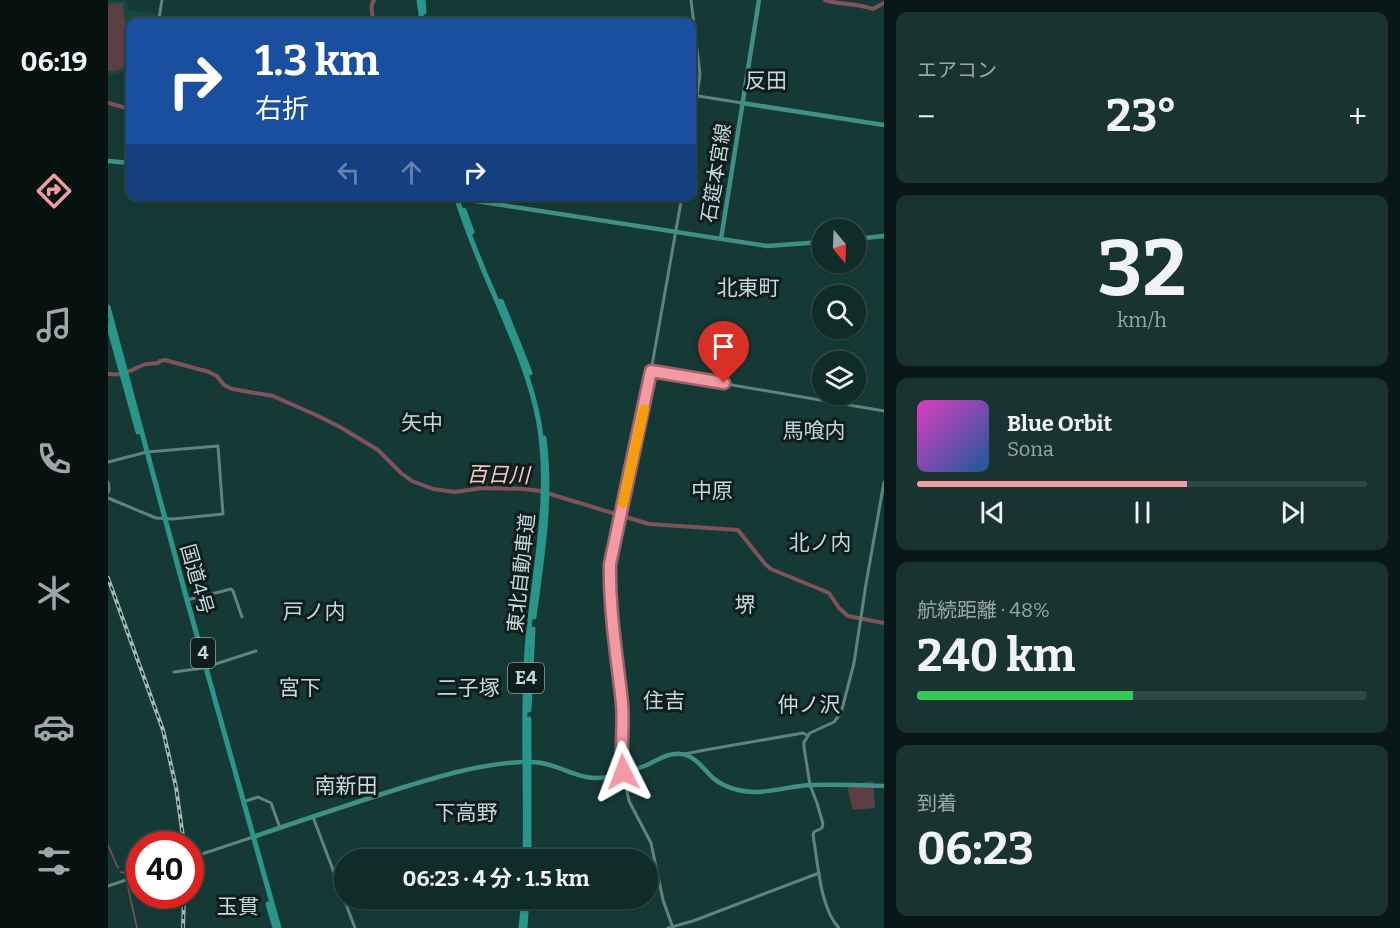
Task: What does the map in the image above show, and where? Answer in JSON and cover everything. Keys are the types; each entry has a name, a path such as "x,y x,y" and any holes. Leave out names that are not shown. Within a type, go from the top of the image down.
{"highway":[{"path":"420,0 423,18"},
{"name":"東北自動車道","path":"459,201 532,380 544,438 546,491 526,672 527,849"},
{"name":"国道4号","path":"108,307 123,372"},
{"name":"国道4号","path":"108,323 146,452 251,838"},
{"name":"国道4号","path":"205,668 277,928"},
{"path":"523,928 524,909"}],"main road":[{"path":"742,103 759,0"},
{"name":"石筵本宮線","path":"477,201 721,239 742,103 884,125"},
{"path":"108,161 126,163"},
{"path":"866,238 884,236"},
{"path":"721,239 767,246 812,243"},
{"path":"532,762 546,763 577,775 599,778 646,765 669,755 685,754 717,781 739,791 754,792 810,785 884,786"},
{"path":"251,838 438,777 492,764 521,762"}],"street":[{"path":"159,18 162,0"},
{"path":"692,0 694,18"},
{"path":"696,33 700,66 696,88"},
{"path":"696,95 742,103"},
{"path":"681,201 651,371 610,564 622,716 623,772 629,801 651,843 671,928 819,873"},
{"path":"651,371 884,411"},
{"path":"108,462 146,452 218,446 223,514 156,518 108,495 108,482"},
{"path":"839,928 827,909 819,873 813,834 821,829 823,824 810,785 804,747 808,735 834,722 841,712 854,663 884,482"},
{"path":"186,601 231,589 234,591 242,617"},
{"path":"174,672 205,668 256,651"},
{"path":"685,754 803,733 808,735"},
{"path":"243,802 258,797 271,803 280,828"},
{"path":"313,817 355,928"},
{"path":"204,853 251,838"},
{"path":"108,886 126,880"}],"shaded area":[{"path":"127,0 128,10 157,14 158,18 126,18 126,71 108,76 108,1"},
{"path":"123,3 126,66 116,71 108,71 108,4"},
{"path":"873,781 875,808 854,810 848,790 849,785"}],"waterway":[{"path":"373,18 374,0"},
{"path":"825,0 873,9 884,3"},
{"path":"108,103 126,108"},
{"name":"百日川","path":"108,374 122,374 145,364 165,360 209,372 232,389 273,396 340,427 378,450 412,481 433,489 455,492 482,488 540,491 649,524 738,530 771,569 829,593 839,608 848,616 884,623"},
{"path":"108,845 118,868"},
{"path":"120,872 125,873 126,876"},
{"path":"133,909 137,928"}],"railway":[{"path":"108,578 163,730 176,787 182,831"},
{"path":"183,928 184,909"}],"slow traffic":[{"path":"623,503 644,409"}],"district":[{"name":"反田","path":"766,81"},
{"name":"北東町","path":"748,288"},
{"name":"矢中","path":"422,423"},
{"name":"馬喰内","path":"814,431"},
{"name":"中原","path":"712,491"},
{"name":"北ノ内","path":"820,543"},
{"name":"堺","path":"745,605"},
{"name":"戸ノ内","path":"314,612"},
{"name":"宮下","path":"300,688"},
{"name":"二子塚","path":"468,688"},
{"name":"住吉","path":"664,701"},
{"name":"仲ノ沢","path":"809,705"},
{"name":"南新田","path":"346,786"},
{"name":"下高野","path":"466,813"},
{"name":"玉貫","path":"238,907"}],"route":[{"path":"623,772 622,716 610,564 651,371 724,383"}]}
